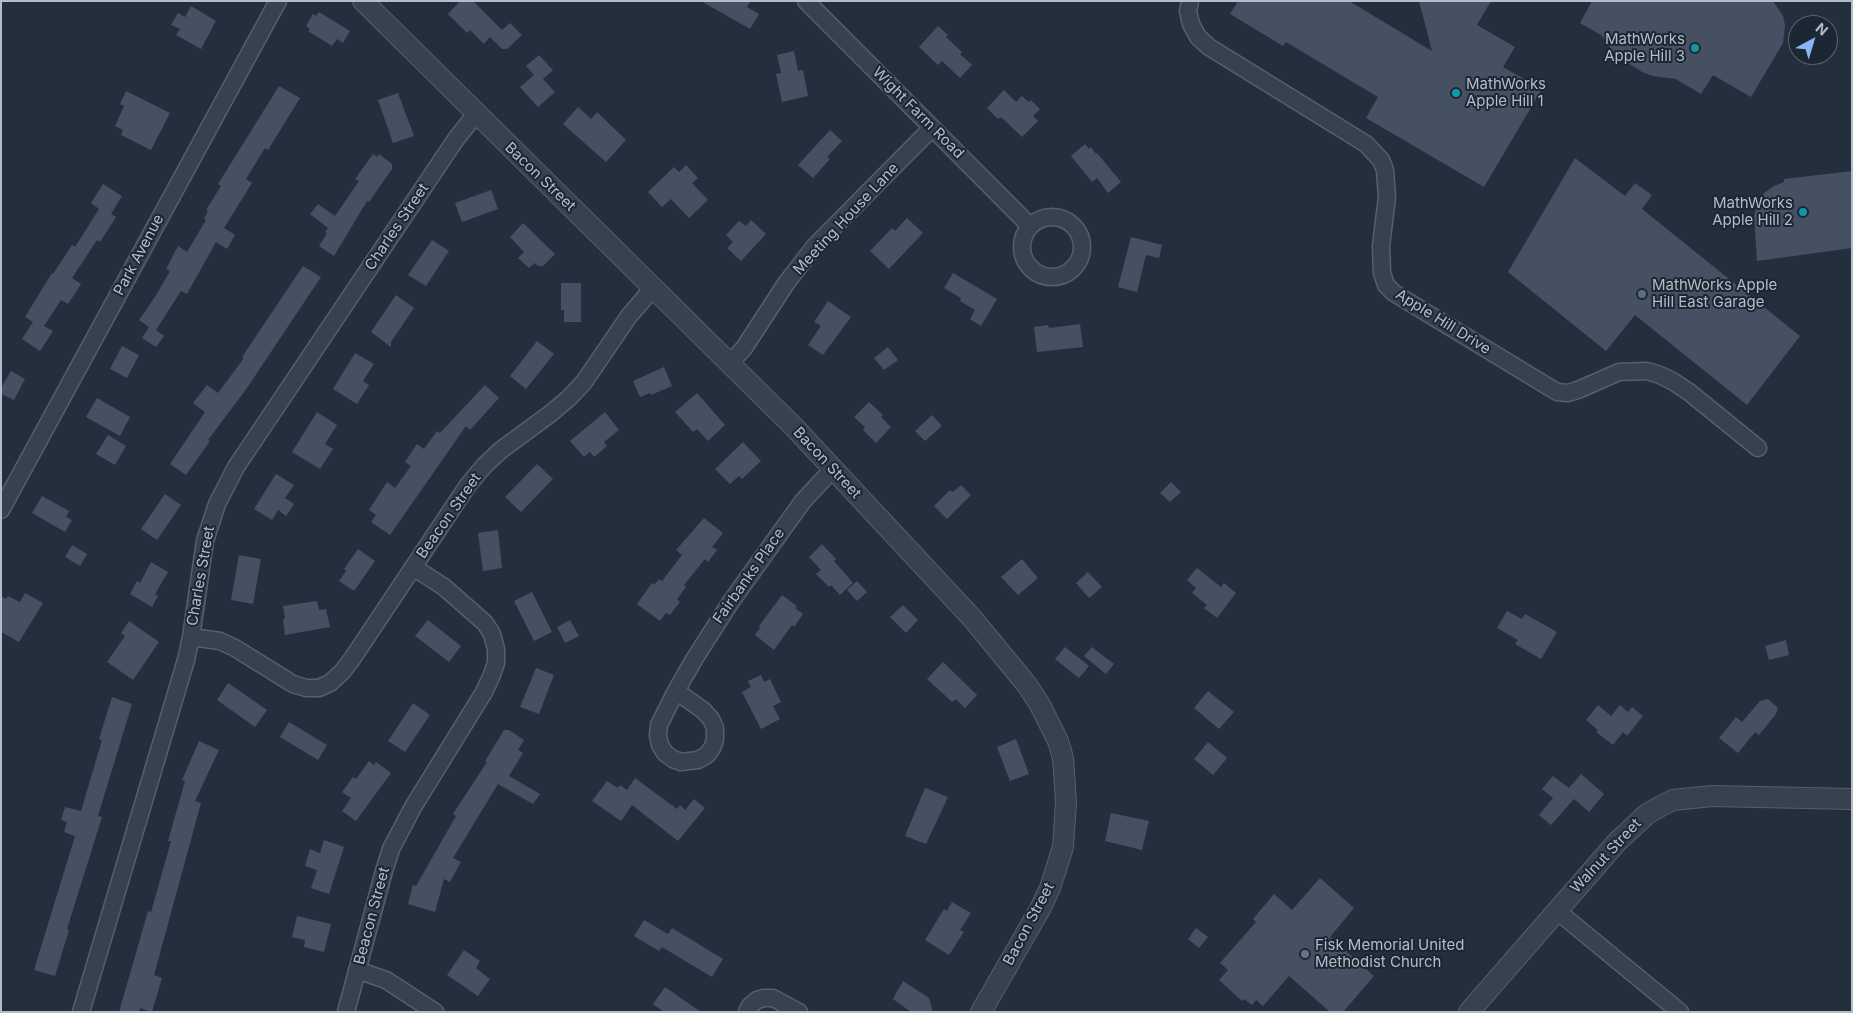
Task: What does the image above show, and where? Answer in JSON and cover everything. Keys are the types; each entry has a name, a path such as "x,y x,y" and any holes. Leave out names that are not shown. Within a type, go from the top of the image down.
{"street":[{"name":"Park Avenue","path":"2,505 278,1"},
{"name":"Bacon Street","path":"363,1 730,363 833,469 921,561 992,641 1040,704 1058,741 1064,772 1066,802 1063,847 1050,888 1040,909 981,1012"},
{"name":"Wight Farm Road","path":"806,1 1030,226"},
{"name":"Apple Hill Drive","path":"1190,1 1188,11 1190,24 1198,37 1209,47 1366,144 1381,160 1385,170 1387,197 1381,246 1382,273 1386,285 1394,293 1557,392 1568,393 1578,390 1619,372 1646,371 1660,375 1689,392 1758,448"},
{"name":"Charles Street","path":"81,1012 178,686 191,637 205,542 210,522 226,484 456,138 476,114"},
{"name":"Meeting House Lane","path":"730,363 749,340 787,282 810,252 932,128"},
{"name":"Beacon Street","path":"346,1012 384,871 392,849 413,807 484,692 492,677 496,662 496,649 492,634 485,623 444,588 413,567 454,504 479,472 501,450 569,398 584,382 628,316 653,288"},
{"name":"Fairbanks Place","path":"676,691 694,658 756,565 803,501 833,469"},
{"path":"191,637 220,642 235,648 293,684 306,688 318,688 330,683 342,672 413,567"},
{"name":"Walnut Street","path":"1469,1012 1556,910 1630,829 1647,814 1673,800 1712,796 1852,798"},
{"path":"1556,910 1680,1012"},
{"path":"357,970 386,980 435,1012"},
{"path":"747,1012 750,1006 757,1000 764,998 773,998 799,1012"}],"building":[{"path":"460,1 473,1 502,30 510,23 522,35 507,49 502,49 490,37 484,44 470,30 467,33 448,14"},
{"path":"701,1 751,1 747,7 759,14 750,29"},
{"name":"MathWorks Apple Hill 1","path":"1238,1 1349,1 1432,51 1419,1 1491,1 1477,25 1515,47 1503,67 1542,89 1484,187 1366,118 1378,97 1286,42 1283,46 1230,14"},
{"name":"MathWorks Apple Hill 3","path":"1592,1 1773,1 1783,16 1785,25 1783,43 1751,97 1713,75 1701,94 1676,79 1653,76 1642,72 1614,53 1601,35 1580,23"},
{"path":"191,6 216,21 201,49 176,35 180,29 171,25 178,13 185,17"},
{"path":"319,12 350,31 343,43 337,39 332,46 308,31 310,29 306,26 313,14 316,16"},
{"path":"938,26 948,35 946,37 962,52 960,54 972,65 960,78 942,61 938,65 919,47"},
{"path":"794,51 798,71 803,70 808,96 782,102 776,74 781,73 777,55"},
{"path":"539,55 553,70 543,79 555,92 538,107 520,87 534,75 526,66"},
{"path":"279,86 300,98 268,150 265,148 246,179 252,183 224,228 235,235 227,249 216,242 187,294 181,291 156,330 164,336 156,347 142,338 149,327 139,320 170,271 166,269 178,246 187,252 206,220 204,219 208,211 206,210 221,186 218,184"},
{"path":"1004,90 1016,102 1022,96 1029,102 1031,100 1040,109 1033,116 1038,121 1022,137 1001,117 998,119 987,108"},
{"path":"126,91 170,113 151,150 121,135 123,130 115,126 124,106 120,104"},
{"path":"398,93 414,136 393,143 378,100"},
{"path":"578,107 591,119 597,112 626,140 606,162 563,124"},
{"path":"830,130 842,141 827,157 830,159 813,178 798,165"},
{"path":"1085,144 1089,149 1091,147 1097,153 1121,182 1108,193 1097,178 1092,182 1071,156"},
{"path":"373,154 377,157 379,154 392,164 392,169 369,202 367,201 334,256 319,246 328,228 310,214 318,204 335,216 359,181 355,179"},
{"name":"MathWorks Apple Hill East Garage","path":"1575,158 1625,196 1635,183 1652,195 1642,209 1800,336 1747,405 1635,315 1606,351 1508,272"},
{"path":"686,165 698,178 692,183 708,200 689,218 671,199 662,207 648,192 674,167 679,172"},
{"name":"MathWorks Apple Hill 2","path":"1852,171 1852,248 1757,261 1754,216 1764,193 1784,182 1784,179"},
{"path":"103,184 122,196 111,214 116,217 100,242 97,240 72,278 81,284 68,304 61,300 44,326 53,331 40,351 22,339 33,322 25,317 52,273 72,245 75,247 99,209 91,203"},
{"path":"491,190 498,209 462,222 455,203"},
{"path":"907,218 923,233 889,269 870,251 892,228 895,231"},
{"path":"751,220 766,234 741,261 727,248 733,242 726,235 739,221 746,226"},
{"path":"523,223 555,254 543,266 538,266 534,263 529,268 518,258 524,252 510,237"},
{"path":"1131,237 1162,245 1159,258 1146,255 1137,292 1118,287"},
{"path":"432,240 449,251 426,286 408,275"},
{"path":"303,266 321,277 247,388 208,440 210,441 186,475 170,464 205,412 193,403 207,385 218,393 244,358 242,357"},
{"path":"953,273 997,299 981,326 970,319 975,310 960,301 961,298 944,288"},
{"path":"561,283 581,283 581,322 564,322 564,310 561,310"},
{"path":"396,295 414,308 391,342 391,347 371,332"},
{"path":"828,301 851,317 823,355 808,345 821,326 814,322"},
{"path":"1080,324 1083,347 1037,352 1034,327 1048,325 1049,328"},
{"path":"537,341 554,354 526,389 510,376"},
{"path":"122,346 139,355 127,378 110,369"},
{"path":"888,347 898,360 884,370 874,358"},
{"path":"355,353 374,364 363,381 369,385 357,404 333,389"},
{"path":"664,367 672,386 651,395 650,393 640,397 633,381"},
{"path":"11,371 25,379 14,400 1,394 1,388"},
{"path":"485,385 499,398 470,430 466,426 390,535 371,522 376,515 369,510 387,482 395,488 411,466 405,462 417,444 424,449 437,431 440,433"},
{"path":"697,393 725,425 708,441 697,429 693,432 675,412"},
{"path":"97,398 130,417 120,436 86,417"},
{"path":"869,402 883,415 881,417 891,427 876,443 863,430 865,427 854,417"},
{"path":"317,412 337,425 325,444 333,449 320,469 292,452"},
{"path":"605,412 619,430 604,442 607,446 594,457 590,452 584,457 570,441"},
{"path":"932,415 942,426 925,441 915,431"},
{"path":"108,435 126,446 115,465 96,454"},
{"path":"743,442 761,461 742,479 739,476 730,484 715,469"},
{"path":"537,464 553,479 521,512 505,497"},
{"path":"276,474 294,485 285,498 294,504 286,516 278,510 272,520 254,509"},
{"path":"1171,482 1181,492 1170,502 1160,493"},
{"path":"961,485 971,495 947,519 934,506 950,490 953,492"},
{"path":"165,494 181,505 157,540 141,529"},
{"path":"42,496 69,511 66,517 72,520 65,532 32,513"},
{"path":"704,518 723,533 712,547 717,550 708,562 705,559 684,585 686,587 677,599 680,602 670,615 666,613 660,621 637,604 652,583 654,585 659,579 662,581 682,555 676,550"},
{"path":"498,530 502,568 483,571 478,533"},
{"path":"822,544 836,559 834,561 853,583 840,595 831,585 829,587 816,574 821,570 809,557"},
{"path":"72,545 87,554 80,566 65,557"},
{"path":"358,549 375,561 354,591 339,581 346,571 344,569"},
{"path":"239,555 261,559 253,604 231,600"},
{"path":"1022,559 1038,578 1018,595 1001,577"},
{"path":"151,562 168,572 155,594 158,596 152,607 130,594 137,581 140,583"},
{"path":"1197,568 1221,587 1224,583 1236,593 1217,618 1204,608 1207,605 1192,593 1196,588 1187,580"},
{"path":"1088,572 1102,587 1089,598 1076,583"},
{"path":"857,581 867,592 857,601 847,590"},
{"path":"532,592 552,632 534,641 514,601"},
{"path":"25,593 43,603 19,642 1,632 1,596 6,599 8,596 20,602"},
{"path":"782,595 797,606 795,608 803,614 794,627 792,625 774,650 755,635 760,628 759,626"},
{"path":"317,601 319,610 326,609 330,627 285,635 283,606"},
{"path":"903,605 918,620 906,633 890,617"},
{"path":"1507,611 1522,619 1525,614 1557,632 1541,659 1515,644 1518,640 1497,628"},
{"path":"428,620 461,646 449,662 415,636"},
{"path":"570,620 579,636 565,643 557,627"},
{"path":"129,621 159,642 133,680 107,662 125,636 121,633"},
{"path":"1786,640 1789,655 1769,660 1765,646"},
{"path":"1065,647 1089,666 1079,678 1055,659"},
{"path":"1092,647 1114,664 1106,674 1084,656"},
{"path":"943,662 977,695 965,708 956,699 952,702 927,679"},
{"path":"536,668 554,675 539,714 520,707"},
{"path":"761,675 764,682 770,679 781,702 773,706 780,719 761,729 742,692 751,687 748,681"},
{"path":"228,683 267,710 255,727 217,700"},
{"path":"1208,691 1234,712 1219,729 1194,708"},
{"path":"112,697 132,704 98,816 102,817 67,929 69,930 55,976 34,970 75,836 64,832 67,822 61,820 65,807 81,811 102,740 99,739"},
{"path":"1768,699 1778,708 1776,714 1759,735 1755,732 1738,753 1719,738 1736,717 1742,722 1760,701"},
{"path":"413,703 430,715 405,752 388,741"},
{"path":"1598,705 1611,716 1620,705 1628,712 1632,707 1643,716 1627,736 1623,732 1613,745 1596,732 1598,730 1586,720"},
{"path":"289,722 327,745 318,760 280,737"},
{"path":"504,730 509,730 524,740 518,750 523,753 509,776 540,794 533,804 498,784 453,858 461,862 450,882 444,879 435,912 408,904 413,885 416,886 456,816 453,814 487,762 485,761"},
{"path":"1016,739 1029,774 1010,781 997,747"},
{"path":"199,741 219,750 195,801 201,803 154,975 162,978 152,1012 140,1008 139,1012 119,1012 148,911 151,912 171,841 168,841 185,781 182,780"},
{"path":"1208,742 1227,758 1213,775 1194,759"},
{"path":"369,761 374,765 376,762 391,773 356,821 342,811 351,798 342,792 353,777 356,779"},
{"path":"1581,774 1604,794 1589,812 1574,799 1551,825 1539,815 1553,798 1542,789 1553,776 1569,788"},
{"path":"635,778 677,809 680,805 685,810 694,799 705,808 678,841 632,805 621,821 592,801 607,781 618,788 620,785 627,790"},
{"path":"925,788 948,797 926,844 905,836"},
{"path":"1111,813 1149,821 1142,850 1105,841"},
{"path":"324,840 344,847 329,894 311,888 317,870 305,866 310,849 320,853"},
{"path":"1320,878 1354,908 1330,937 1374,976 1343,1012 1330,1012 1289,976 1263,1006 1256,1000 1252,1005 1244,999 1242,1001 1219,980 1228,970 1220,963 1256,922 1253,919 1274,894 1292,910"},
{"path":"952,902 971,913 960,930 964,932 949,955 925,940 944,909 947,911"},
{"path":"297,916 331,924 324,952 304,947 305,940 292,937"},
{"path":"644,920 668,934 672,928 723,959 712,977 662,947 659,951 634,936"},
{"path":"1196,928 1208,937 1199,948 1188,939"},
{"path":"464,950 480,961 476,968 490,979 478,996 447,975"},
{"path":"903,981 929,998 933,1012 911,1012 893,999"},
{"path":"665,987 701,1012 664,1012 653,1004"}],"place":[{"name":"MathWorks Apple Hill 3","path":"1695,48"},
{"name":"MathWorks Apple Hill 1","path":"1456,93"},
{"name":"MathWorks Apple Hill 2","path":"1803,212"},
{"name":"MathWorks Apple Hill East Garage","path":"1642,294"},
{"name":"Fisk Memorial United Methodist Church","path":"1305,954"}]}
